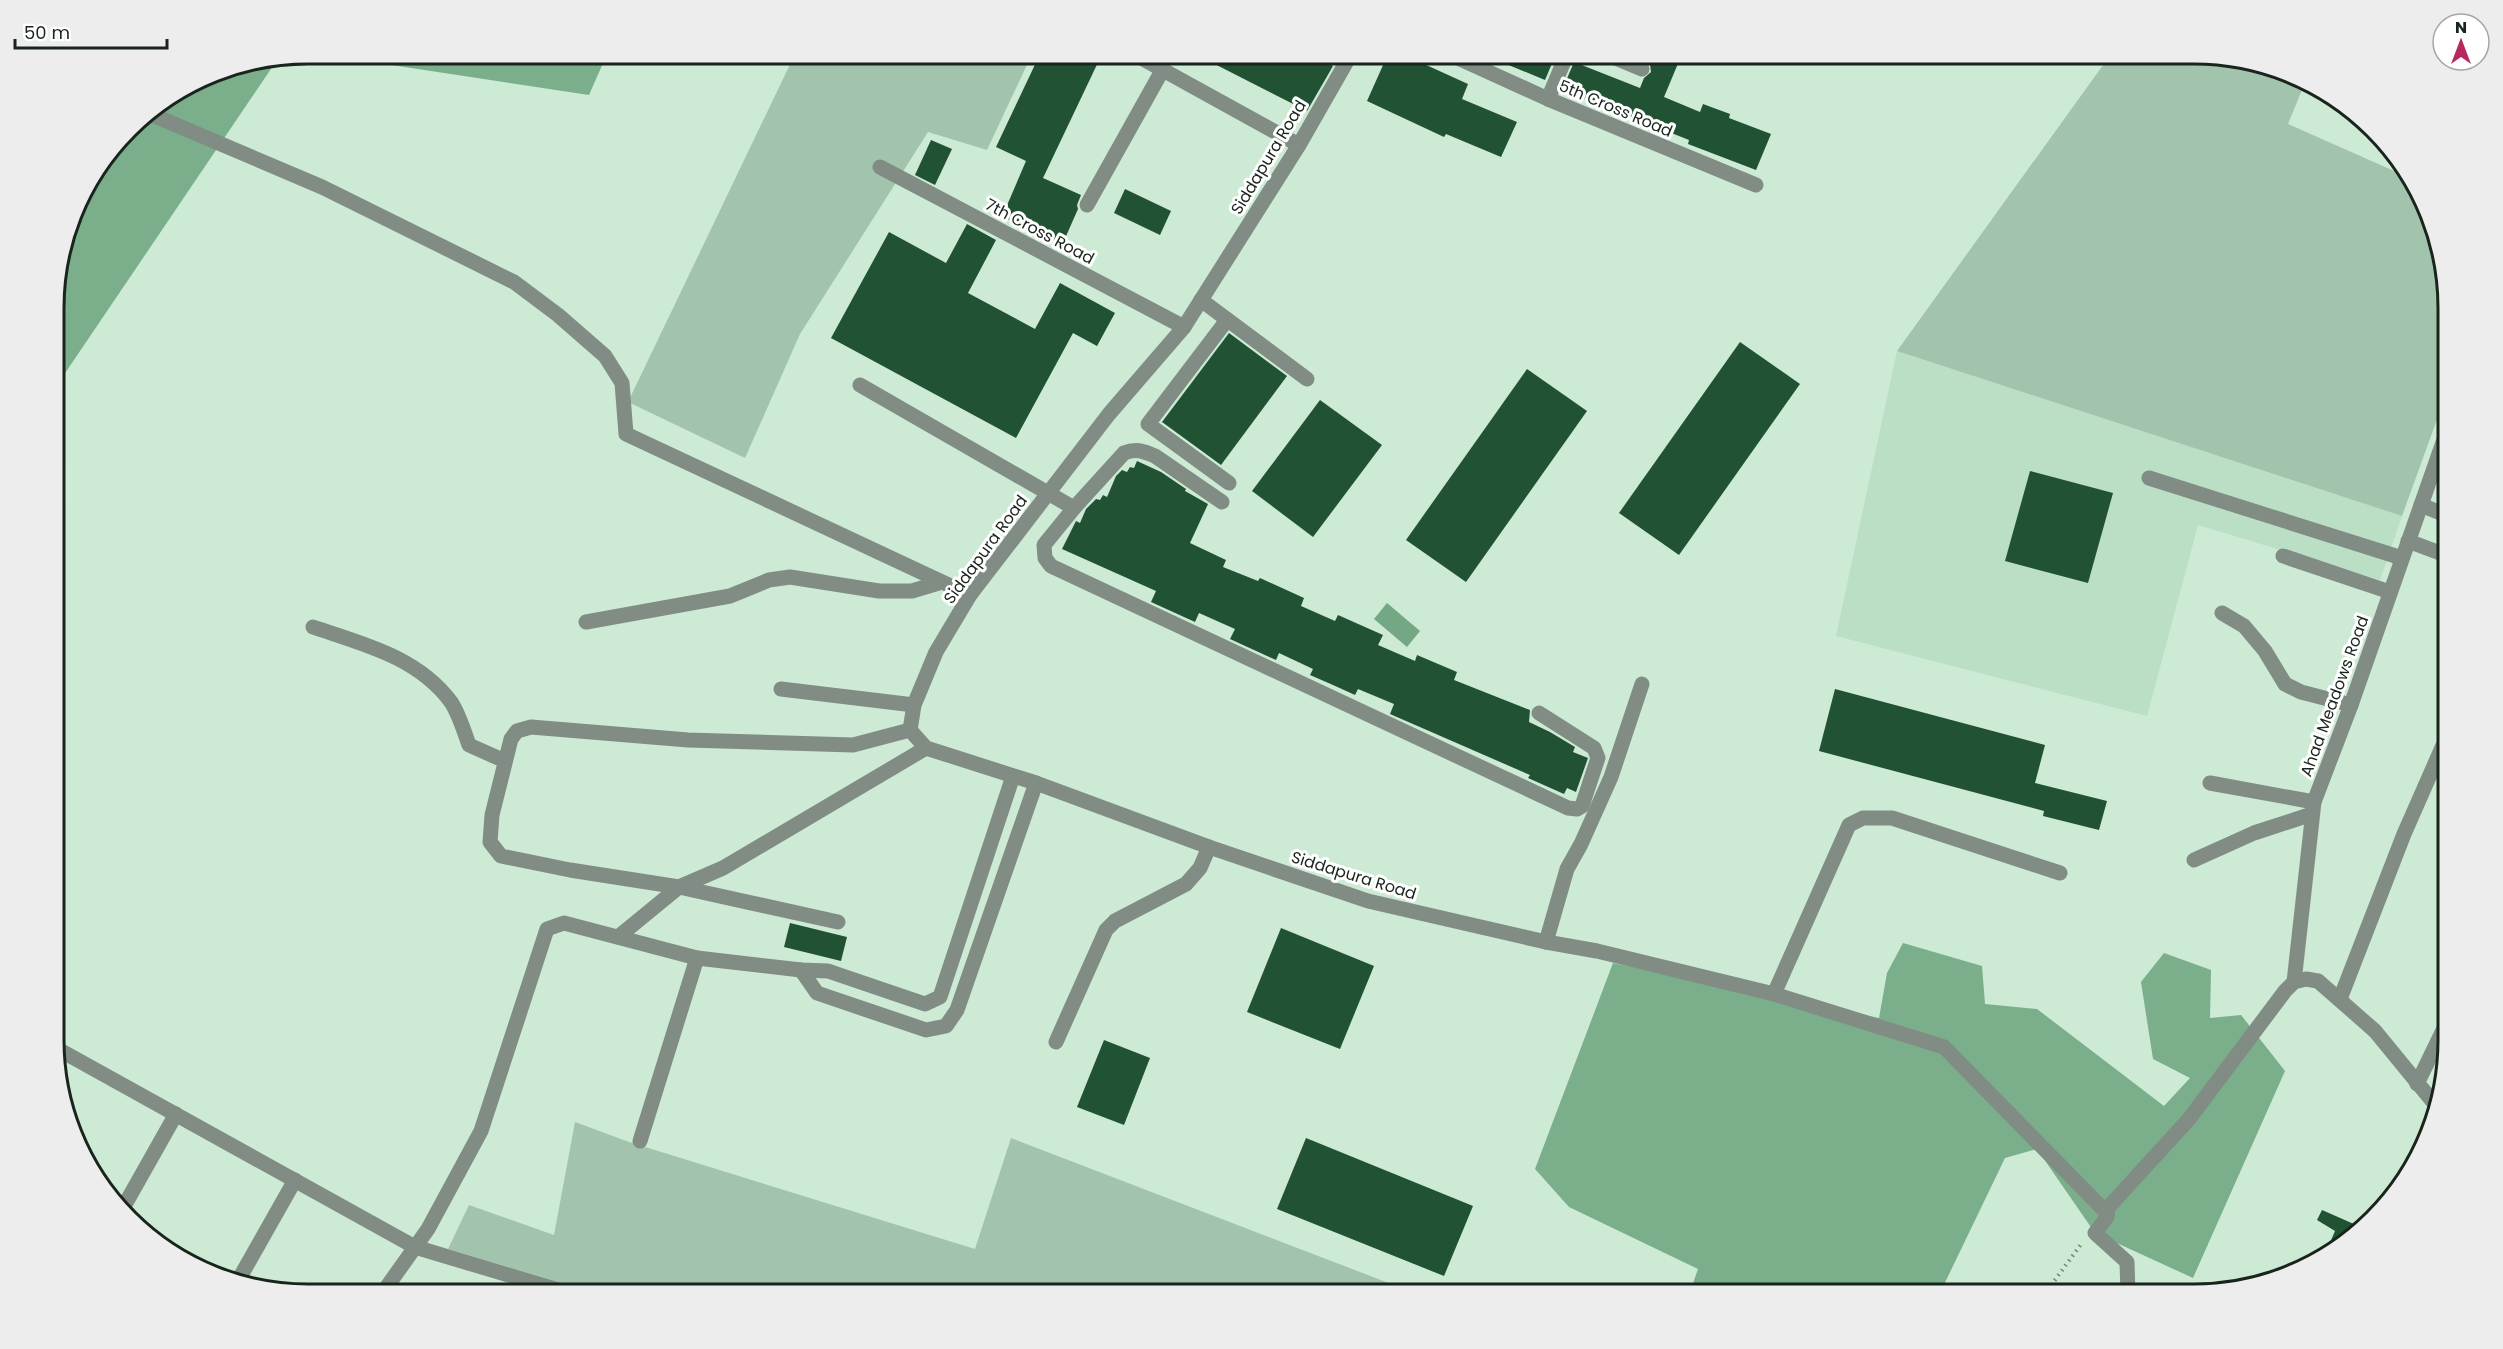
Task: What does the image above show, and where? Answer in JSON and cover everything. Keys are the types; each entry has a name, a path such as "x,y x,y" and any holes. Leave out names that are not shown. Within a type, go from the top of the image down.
{"street":[{"path":"1153,64 1299,145"},
{"name":"Siddapura Road","path":"910,730 914,705 936,652 970,595 1109,414 1184,327 1299,145 1344,64"},
{"name":"5th Cross Road","path":"1471,64 1548,99 1756,185"},
{"path":"1548,99 1564,64"},
{"path":"1630,64 1642,69"},
{"path":"1087,205 1163,69"},
{"path":"158,117 322,187 514,282 558,315 604,356 622,383 626,434 970,595"},
{"name":"7th Cross Road","path":"880,168 1184,327"},
{"path":"1201,300 1306,379"},
{"path":"1227,320 1148,424 1229,483"},
{"path":"860,385 1074,508"},
{"path":"1222,502 1155,456 1133,450 1124,453 1074,508 1044,545 1045,558 1052,566 1568,808 1577,809 1582,806 1598,758 1597,752 1539,713"},
{"name":"Ahad Meadows Road","path":"2294,982 2313,808 2438,457"},
{"path":"2149,478 2402,558"},
{"path":"2421,505 2438,512"},
{"path":"2408,541 2438,552"},
{"path":"2283,556 2390,591"},
{"path":"586,622 730,596 769,580 790,577 879,591 912,591 942,582"},
{"path":"2222,613 2244,626 2265,651 2285,684 2301,692 2351,705"},
{"path":"313,627 385,652 424,673 452,703 469,745 505,761"},
{"path":"1546,942 1567,869 1581,844 1611,777 1642,684"},
{"path":"781,689 914,705"},
{"path":"618,937 679,887 723,868 926,748 910,730 853,745 688,740 531,727 517,731 511,739 492,815 490,842 501,856 570,870 679,887 838,922"},
{"name":"Siddapura Road","path":"926,748 1036,783 1209,847 1368,901 1546,942 1597,951 1774,994 1944,1047 2105,1211 2108,1208"},
{"path":"2340,999 2404,834 2438,757"},
{"path":"388,1285 428,1228 481,1131 547,929 564,923 698,958 828,971 925,1004 940,997 1012,776"},
{"path":"801,970 818,993 926,1030 946,1026 957,1010 1036,783"},
{"path":"2210,783 2313,808"},
{"path":"2194,860 2313,808"},
{"path":"1774,994 1850,825 1863,818 1892,818 2060,873"},
{"path":"1056,1042 1106,930 1115,921 1186,884 1200,868 1209,847"},
{"path":"640,1141 698,958"},
{"path":"2128,1285 2127,1262 2095,1233 2106,1217 2108,1208 2189,1119 2294,982 2306,979 2318,981 2340,999 2375,1031 2431,1100"},
{"path":"2417,1084 2438,1041"},
{"path":"65,1053 415,1247 523,1285"},
{"path":"126,1202 176,1114"},
{"path":"241,1275 295,1180"}],"path":[{"path":"2051,1285 2085,1239"}],"shaded area":[{"path":"385,64 603,64 589,95"},
{"path":"790,64 1027,64 987,150 928,132 800,334 745,458 628,402"},
{"path":"2104,64 2210,65 2242,69 2273,77 2302,90 2288,124 2397,173 2420,215 2434,261 2438,293 2438,417 2402,516 1897,351"},
{"path":"272,68 64,375 64,308 69,261 77,230 97,186 136,136 186,97 230,77"},
{"path":"1897,351 2402,516 2380,580 2198,525 2147,716 1836,636"},
{"path":"1387,603 1420,631 1407,647 1374,619"},
{"path":"1903,943 1982,966 1985,1004 2037,1009 2164,1106 2190,1078 2153,1059 2141,982 2164,953 2211,970 2210,1018 2241,1015 2285,1071 2193,1278 2095,1233 2037,1149 2005,1158 1944,1285 1692,1285 1698,1269 1569,1207 1535,1169 1613,963 1879,1018 1887,973"},
{"path":"575,1122 629,1142 975,1249 1011,1138 1394,1285 568,1285 448,1249 469,1205 554,1235"}],"building":[{"path":"1035,64 1097,64 1043,178 1081,195 1077,205 1078,209 1063,243 1002,217 1026,161 996,147"},
{"path":"1215,64 1329,64 1333,66 1307,111"},
{"path":"1384,64 1424,64 1468,84 1462,99 1517,122 1501,157 1446,134 1444,137 1367,101"},
{"path":"1506,64 1552,64 1545,80"},
{"path":"1573,64 1579,64 1640,88 1644,78 1651,72 1650,64 1678,64 1664,97 1700,112 1703,104 1730,114 1729,118 1771,134 1756,170 1688,144 1689,140 1563,88"},
{"path":"931,140 952,149 935,185 915,175"},
{"path":"1125,189 1171,211 1160,235 1114,213"},
{"path":"967,224 996,240 968,293 1035,329 1060,283 1115,313 1097,346 1073,333 1016,438 831,338 889,232 946,263"},
{"path":"1229,333 1287,376 1221,465 1162,422"},
{"path":"1740,342 1800,384 1679,555 1619,513"},
{"path":"1527,369 1587,411 1466,582 1406,540"},
{"path":"1320,400 1382,445 1313,537 1252,491"},
{"path":"1137,461 1161,472 1186,489 1185,491 1208,504 1190,543 1226,560 1223,567 1258,581 1260,578 1304,598 1301,606 1335,621 1338,615 1383,635 1378,645 1415,661 1417,655 1457,672 1454,680 1530,710 1529,722 1575,747 1573,752 1588,758 1576,792 1567,788 1564,794 1528,778 1530,775 1390,714 1394,704 1358,689 1355,695 1310,675 1313,669 1279,653 1276,660 1230,639 1235,629 1199,613 1195,622 1151,602 1156,591 1062,549 1076,521 1080,523 1086,509 1096,499 1100,500 1103,495 1107,497 1116,476 1122,470 1127,472 1130,467 1134,468"},
{"path":"2030,471 2113,493 2088,583 2005,561"},
{"path":"1835,689 2045,745 2035,783 2107,801 2099,830 2043,816 2044,811 1819,751"},
{"path":"790,923 847,937 841,961 784,947"},
{"path":"1281,928 1374,966 1340,1049 1247,1012"},
{"path":"1104,1040 1150,1058 1124,1125 1077,1107"},
{"path":"1306,1138 1473,1206 1444,1276 1277,1209"},
{"path":"2322,1210 2355,1224 2330,1243 2335,1231 2317,1220"}]}
